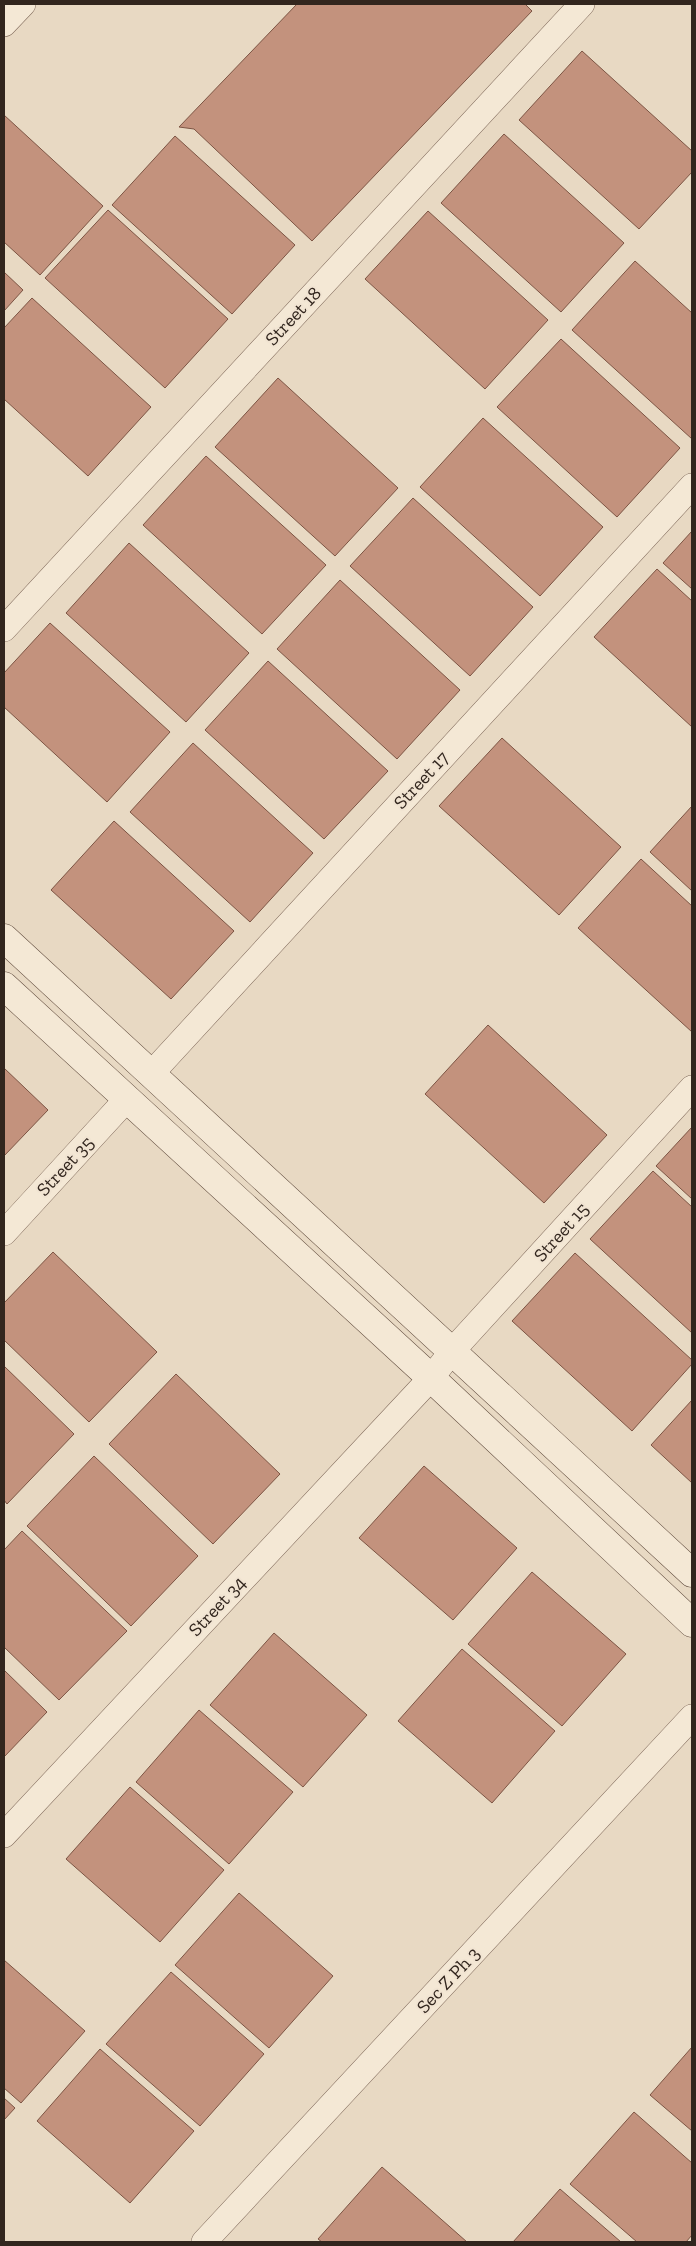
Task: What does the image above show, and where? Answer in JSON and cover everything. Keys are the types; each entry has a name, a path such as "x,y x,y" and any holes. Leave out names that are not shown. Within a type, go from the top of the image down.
{"main road":[{"path":"4,938 453,1350 692,1573"},
{"path":"4,986 431,1378 692,1623"}],"street":[{"path":"4,24 23,4"},
{"name":"Street 18","path":"4,629 582,4"},
{"name":"Street 17","path":"150,1074 692,486"},
{"name":"Street 15","path":"431,1378 453,1350 692,1088"},
{"name":"Street 35","path":"4,1232 126,1100"},
{"name":"Street 34","path":"4,1835 431,1378"},
{"name":"Sec Z Ph 3","path":"204,2242 692,1717"}],"building":[{"path":"297,4 525,4 532,11 312,241 194,129 179,127"},
{"path":"582,51 692,151 692,172 639,229 519,120"},
{"path":"4,115 103,206 40,275 4,242"},
{"path":"504,134 624,243 561,312 441,203"},
{"path":"175,136 295,245 232,314 112,205"},
{"path":"108,210 228,319 165,388 45,278"},
{"path":"428,211 548,320 485,389 365,279"},
{"path":"635,261 692,313 692,439 572,330"},
{"path":"4,272 23,290 4,311"},
{"path":"32,298 151,407 88,476 4,399 4,328"},
{"path":"561,339 680,448 617,517 497,407"},
{"path":"278,378 398,488 335,556 215,447"},
{"path":"483,418 603,527 540,596 420,487"},
{"path":"206,456 326,565 262,634 143,525"},
{"path":"413,498 533,607 470,676 350,566"},
{"path":"692,531 692,589 663,563"},
{"path":"129,543 249,653 186,722 66,613"},
{"path":"657,569 692,601 692,727 594,637"},
{"path":"340,580 460,690 397,759 277,649"},
{"path":"50,623 170,732 107,802 4,707 4,673"},
{"path":"268,661 388,771 324,839 205,730"},
{"path":"502,738 621,847 559,915 439,806"},
{"path":"193,743 313,853 250,922 130,812"},
{"path":"692,806 692,891 650,852"},
{"path":"114,821 234,931 171,999 51,890"},
{"path":"641,859 692,906 692,1032 578,928"},
{"path":"488,1025 607,1135 544,1203 425,1094"},
{"path":"4,1068 48,1110 4,1156"},
{"path":"692,1127 692,1199 656,1166"},
{"path":"653,1171 692,1207 692,1333 590,1239"},
{"path":"53,1252 157,1352 89,1422 4,1340 4,1303"},
{"path":"575,1253 692,1360 692,1364 632,1431 512,1321"},
{"path":"4,1366 74,1434 7,1504 4,1500"},
{"path":"176,1374 280,1474 213,1544 109,1444"},
{"path":"692,1400 692,1483 651,1445"},
{"path":"94,1456 198,1556 131,1626 27,1526"},
{"path":"424,1466 517,1548 453,1620 359,1538"},
{"path":"22,1531 127,1631 59,1700 4,1647 4,1550"},
{"path":"532,1572 626,1654 562,1726 468,1644"},
{"path":"274,1633 367,1715 303,1787 210,1705"},
{"path":"462,1649 555,1731 492,1803 398,1721"},
{"path":"4,1670 47,1712 4,1757"},
{"path":"199,1710 293,1792 229,1864 136,1782"},
{"path":"130,1787 224,1870 160,1942 66,1859"},
{"path":"239,1893 333,1976 269,2048 175,1965"},
{"path":"4,1960 85,2031 21,2103 4,2088"},
{"path":"171,1972 264,2054 200,2126 106,2044"},
{"path":"692,2047 692,2131 650,2095"},
{"path":"100,2049 194,2131 130,2203 37,2121"},
{"path":"4,2098 15,2108 4,2120"},
{"path":"634,2112 692,2163 692,2235 686,2242 637,2242 570,2184"},
{"path":"382,2167 467,2242 322,2242 318,2239"},
{"path":"560,2189 621,2242 513,2242"}]}
